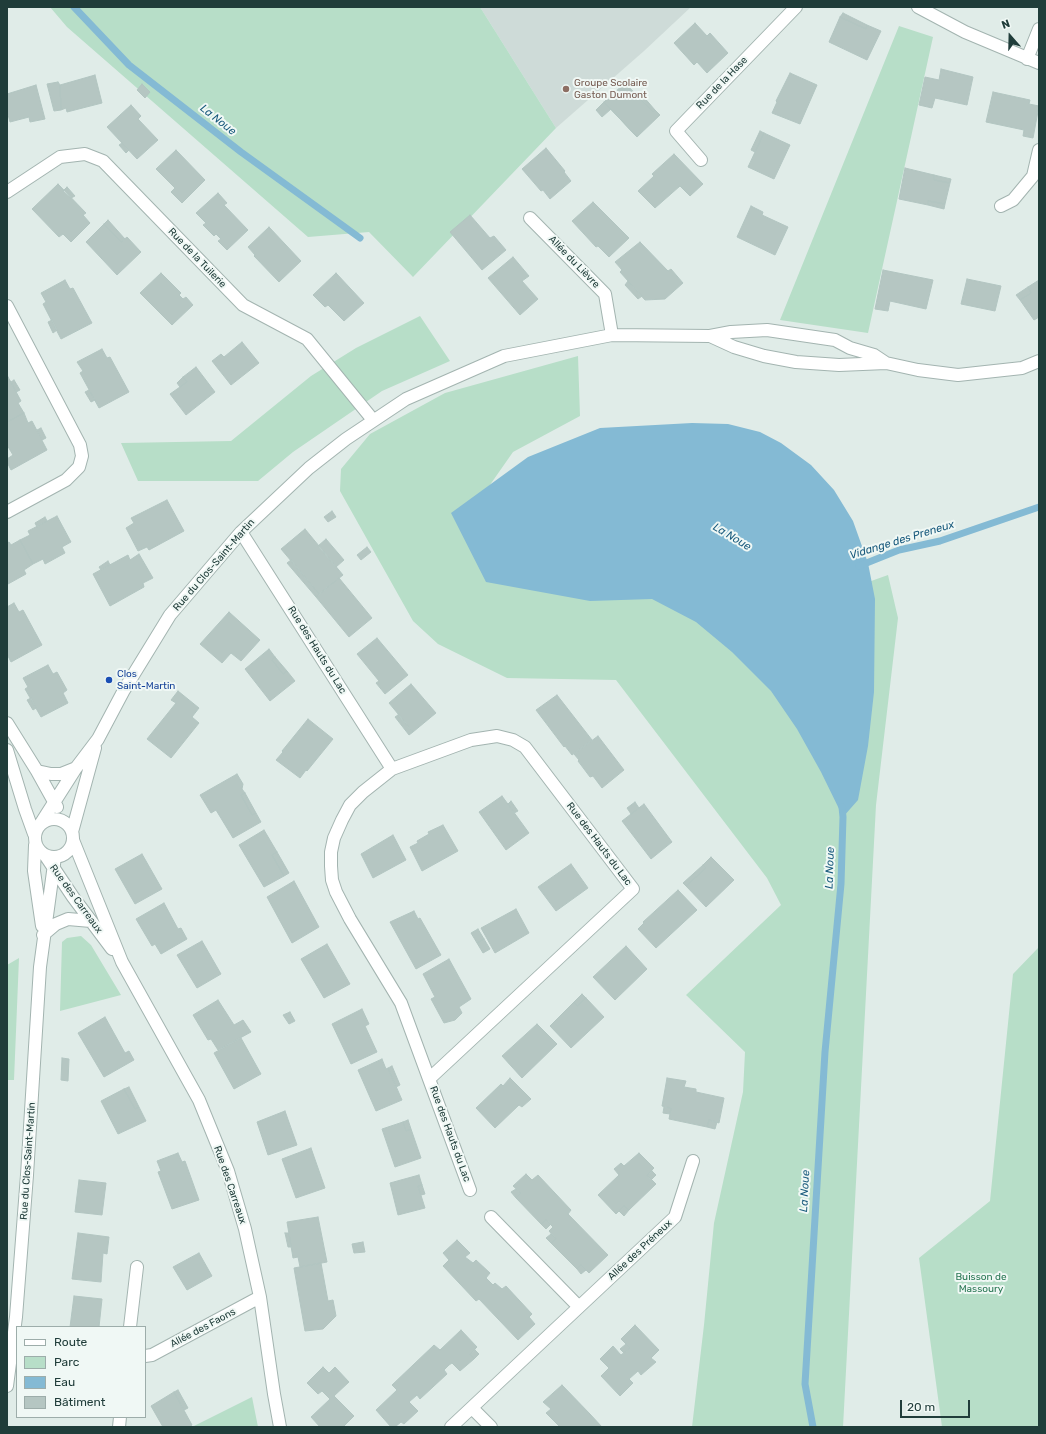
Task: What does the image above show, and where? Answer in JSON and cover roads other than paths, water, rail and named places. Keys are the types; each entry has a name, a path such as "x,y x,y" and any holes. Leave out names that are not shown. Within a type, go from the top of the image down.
{"street":[{"name":"Rue de la Hase","path":"701,160 676,131 796,7"},
{"path":"918,7 965,32 1039,63"},
{"path":"1027,59 1039,29"},
{"path":"1001,206 1013,200 1033,176 1039,150"},
{"name":"Rue de la Tuilerie","path":"7,192 60,157 85,154 103,161 243,305 307,338 373,420"},
{"name":"Allée du Lièvre","path":"530,218 605,294 612,335"},
{"path":"7,306 80,445 82,456 79,467 66,480 7,512"},
{"name":"Rue du Clos-Saint-Martin","path":"41,823 76,768 98,739 124,690 170,616 241,532 309,468 373,420 406,399 504,356 612,335 710,336 731,332 767,330 835,340 850,348 874,355 886,363"},
{"name":"Rue du Clos-Saint-Martin","path":"710,336 734,347 764,356 796,362 840,365 886,363 918,370 958,375 1022,368 1039,361"},
{"name":"Rue des Hauts du Lac","path":"241,532 392,769"},
{"name":"Rue des Carreaux","path":"7,723 37,771 70,832 122,962 199,1100 228,1171 245,1229 260,1297 280,1427"},
{"name":"Rue des Hauts du Lac","path":"429,1079 633,889 525,747 513,740 497,736 471,740 392,769 363,792 350,805 334,838 331,852 332,880 336,892 350,919 401,1003 429,1079 470,1190"},
{"name":"Rue du Clos-Saint-Martin","path":"70,832 98,739"},
{"path":"7,750 25,809 35,839 41,852 51,860 62,856 67,852 70,832 60,819 47,819 41,823 35,839"},
{"path":"37,771 51,774 61,774 76,768"},
{"name":"Rue du Clos-Saint-Martin","path":"35,839 34,872 44,935"},
{"name":"Rue du Clos-Saint-Martin","path":"7,1386 12,1316 28,1175 40,967 51,860"},
{"name":"Rue des Carreaux","path":"51,860 91,921 122,962"},
{"path":"44,935 56,924 68,919 91,921"},
{"name":"Allée des Préneux","path":"451,1427 675,1217 693,1161"},
{"path":"491,1217 579,1307"},
{"path":"130,1326 136,1267"},
{"name":"Allée des Faons","path":"146,1356 152,1356 260,1297"},
{"path":"472,1408 491,1427"}],"water":[{"path":"692,423 728,424 760,432 781,443 811,465 834,490 853,521 868,563 875,599 874,692 868,746 858,800 843,817 821,772 797,729 771,691 732,652 696,622 652,599 590,601 486,582 451,513 528,457 600,428"}],"waterway":[{"name":"La Noue","path":"74,7 129,65 241,152 360,238"},
{"name":"Vidange des Preneux","path":"859,566 899,550 940,541 1039,507"},
{"name":"La Noue","path":"813,1427 805,1384 825,1052 841,884 842,807"}],"place":[{"name":"Groupe Scolaire Gaston Dumont","path":"566,89"},
{"name":"Clos Saint-Martin","path":"109,680"}],"park label":[{"name":"Buisson de Massoury","path":"981,1282"}]}
